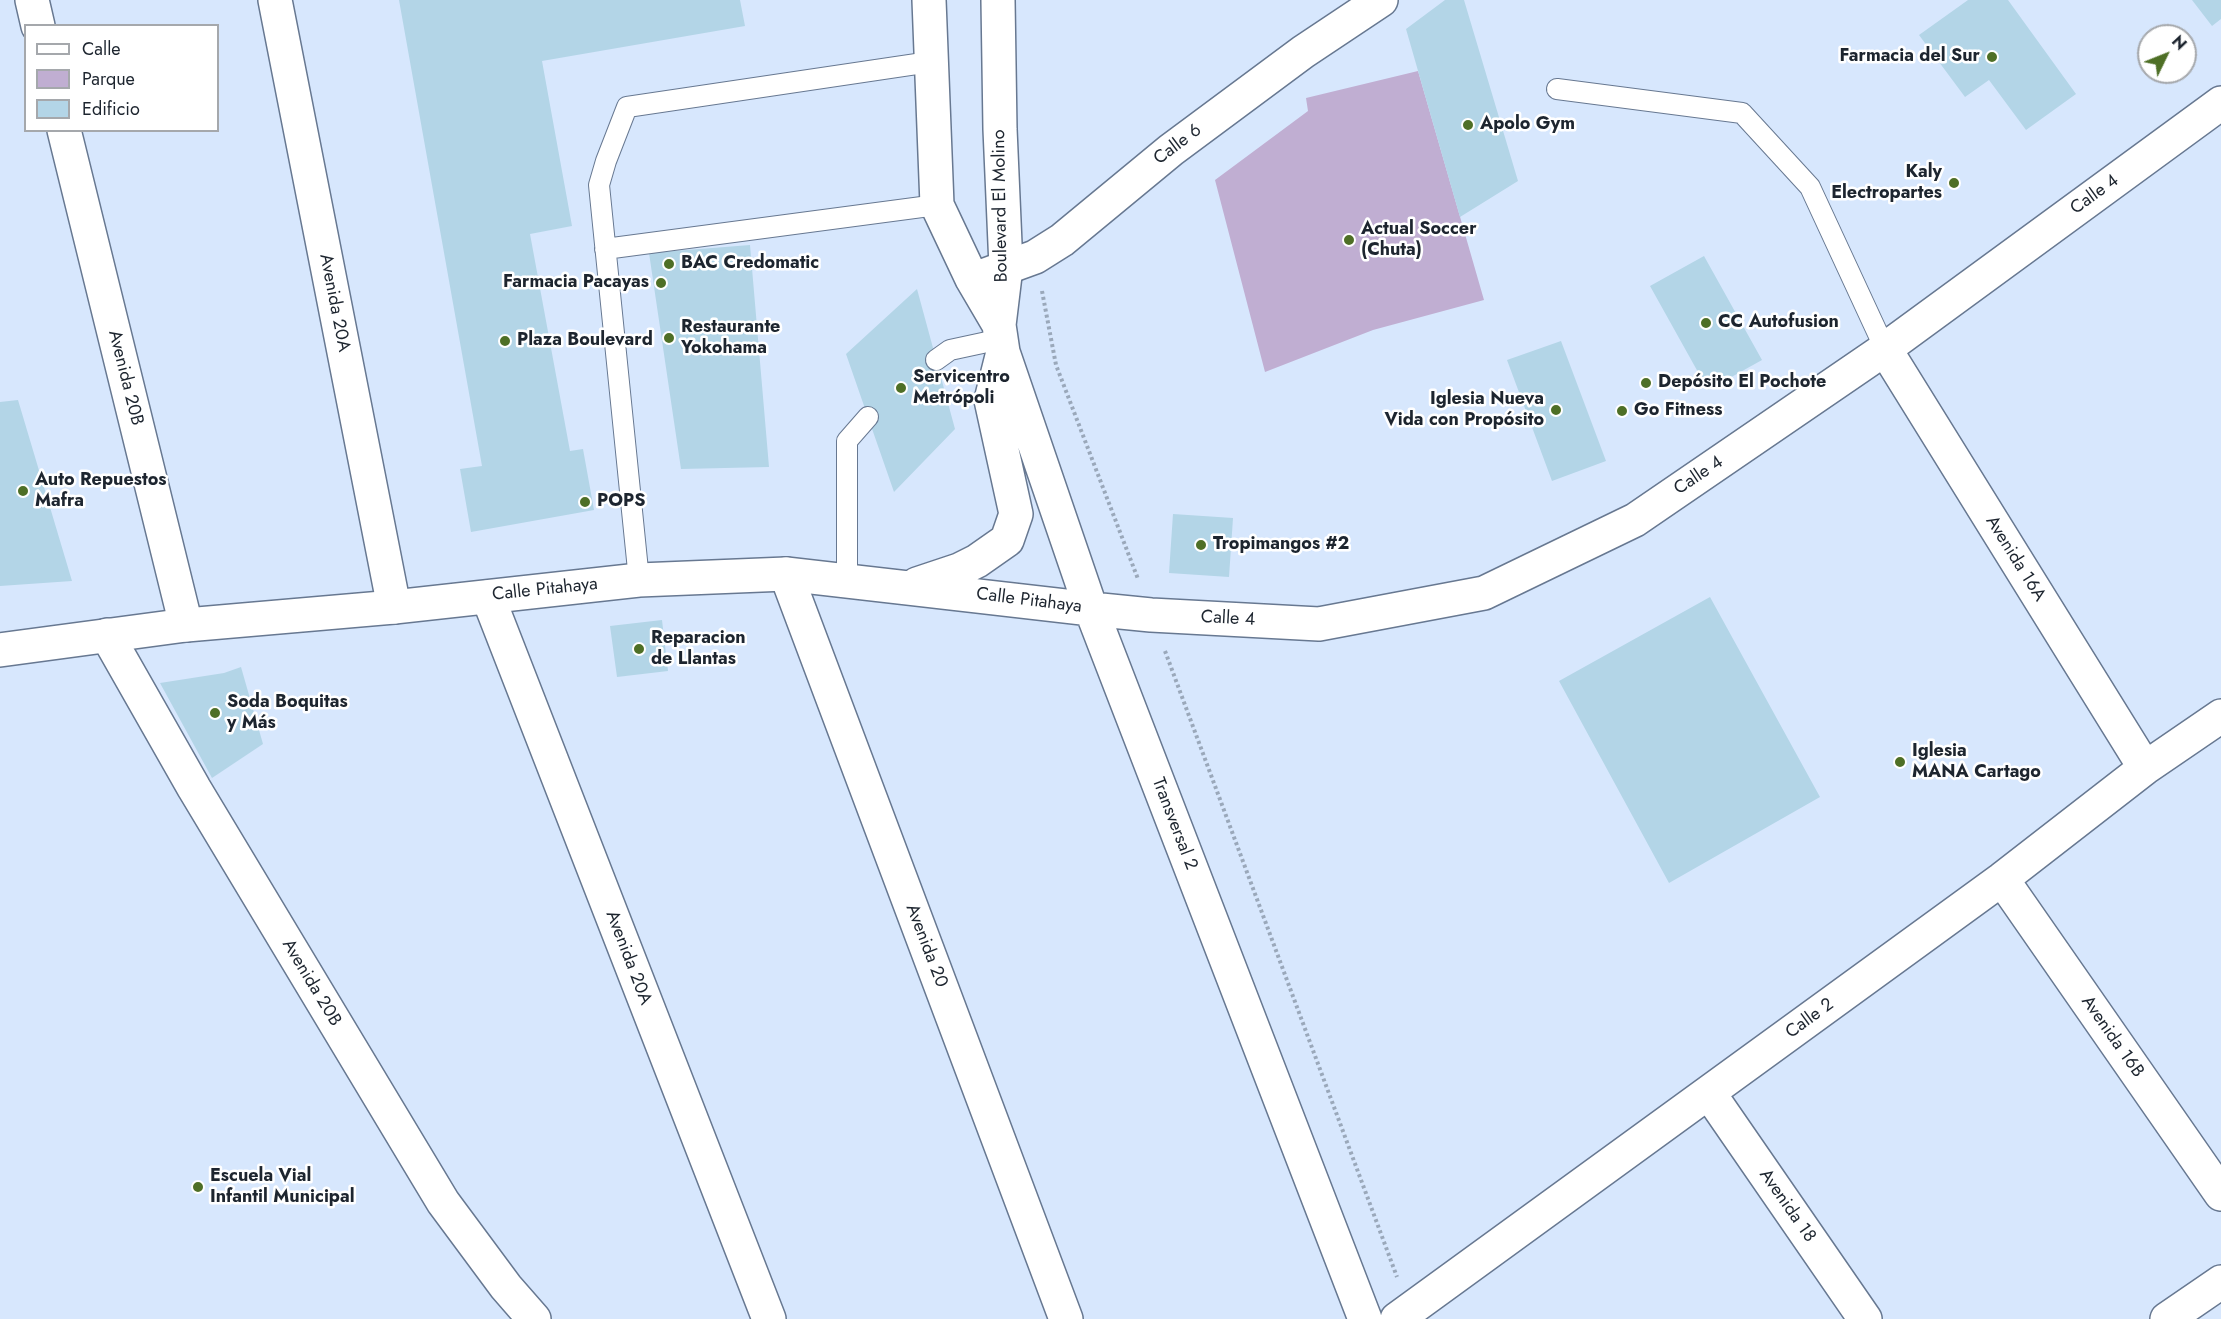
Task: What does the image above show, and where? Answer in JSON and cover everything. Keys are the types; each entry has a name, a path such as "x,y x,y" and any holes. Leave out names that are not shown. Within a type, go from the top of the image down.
{"street":[{"path":"32,0 38,24"},
{"name":"Avenida 20A","path":"275,0 394,607"},
{"name":"Boulevard El Molino","path":"929,0 937,205 1001,339"},
{"name":"Boulevard El Molino","path":"998,0 1000,129 1006,267 1001,339"},
{"name":"Calle 6","path":"972,279 1035,257 1062,240 1171,150 1303,52 1381,0"},
{"name":"Calle 4","path":"1091,609 1151,615 1318,624 1484,593 1635,520 1885,349 2221,103"},
{"name":"Avenida 20B","path":"64,132 186,625"},
{"path":"910,587 959,570 977,561 1007,540 1016,514 991,400 1001,339"},
{"name":"Transversal 2","path":"1001,339 1091,609 1365,1319"},
{"name":"Avenida 16A","path":"1885,349 2145,768"},
{"name":"Calle Pitahaya","path":"0,650 186,625 394,607 639,580 786,574 1091,609"},
{"name":"Avenida 20","path":"786,574 1065,1319"},
{"name":"Avenida 20A","path":"488,597 768,1319"},
{"name":"Avenida 20B","path":"107,635 194,788 443,1202 506,1287 534,1319"},
{"name":"Calle 2","path":"1396,1319 2002,879 2145,768 2221,716"},
{"name":"Avenida 16B","path":"2002,879 2221,1194"},
{"name":"Avenida 18","path":"1709,1093 1865,1319"},
{"path":"2167,1319 2221,1282"}],"lane":[{"path":"639,580 599,185 627,107 930,62"},
{"path":"1557,89 1742,113 1810,187 1885,349"},
{"path":"605,249 937,205"},
{"path":"936,360 950,350 1001,339"},
{"path":"847,580 847,441 868,417"}],"green space":[{"name":"Actual Soccer (Chuta)","path":"1418,71 1484,300 1373,330 1265,372 1215,180 1308,111 1306,98"}],"building":[{"name":"Plaza Boulevard","path":"399,0 740,0 745,26 542,61 572,226 530,234 570,451 583,449 594,510 471,532 460,469 482,466"},
{"name":"Apolo Gym","path":"1445,0 1464,0 1518,181 1460,217 1406,29"},
{"name":"Farmacia del Sur","path":"1968,0 2008,0 2076,94 2026,130 1989,80 1965,97 1919,35"},
{"path":"2192,0 2221,0 2221,19 2212,26"},
{"path":"750,245 769,467 681,469 649,253"},
{"name":"CC Autofusion","path":"1704,256 1762,360 1708,390 1650,286"},
{"name":"Servicentro Metrópoli","path":"917,289 955,429 894,492 846,354"},
{"name":"Iglesia Nueva Vida con Propósito","path":"1561,341 1606,461 1552,481 1507,360"},
{"name":"Auto Repuestos Mafra","path":"18,400 72,581 0,586 0,402"},
{"name":"Tropimangos #2","path":"1173,514 1233,518 1229,577 1169,573"},
{"path":"1710,597 1820,797 1669,883 1559,681"},
{"name":"Reparacion de Llantas","path":"662,620 668,671 617,677 610,626"},
{"name":"Soda Boquitas y Más","path":"241,667 263,744 212,778 160,683 224,673"}],"place":[{"name":"Farmacia del Sur","path":"1992,57"},
{"name":"Apolo Gym","path":"1468,125"},
{"name":"Kaly Electropartes","path":"1954,183"},
{"name":"Actual Soccer (Chuta)","path":"1349,240"},
{"name":"BAC Credomatic","path":"669,264"},
{"name":"Farmacia Pacayas","path":"661,283"},
{"name":"CC Autofusion","path":"1706,323"},
{"name":"Restaurante Yokohama","path":"669,338"},
{"name":"Plaza Boulevard","path":"505,341"},
{"name":"Depósito El Pochote","path":"1646,383"},
{"name":"Servicentro Metrópoli","path":"901,388"},
{"name":"Iglesia Nueva Vida con Propósito","path":"1556,410"},
{"name":"Go Fitness","path":"1622,411"},
{"name":"Auto Repuestos Mafra","path":"23,491"},
{"name":"POPS","path":"585,502"},
{"name":"Tropimangos #2","path":"1201,545"},
{"name":"Reparacion de Llantas","path":"639,649"},
{"name":"Soda Boquitas y Más","path":"215,713"},
{"name":"Iglesia MANA Cartago","path":"1900,762"},
{"name":"Escuela Vial Infantil Municipal","path":"198,1187"}]}
